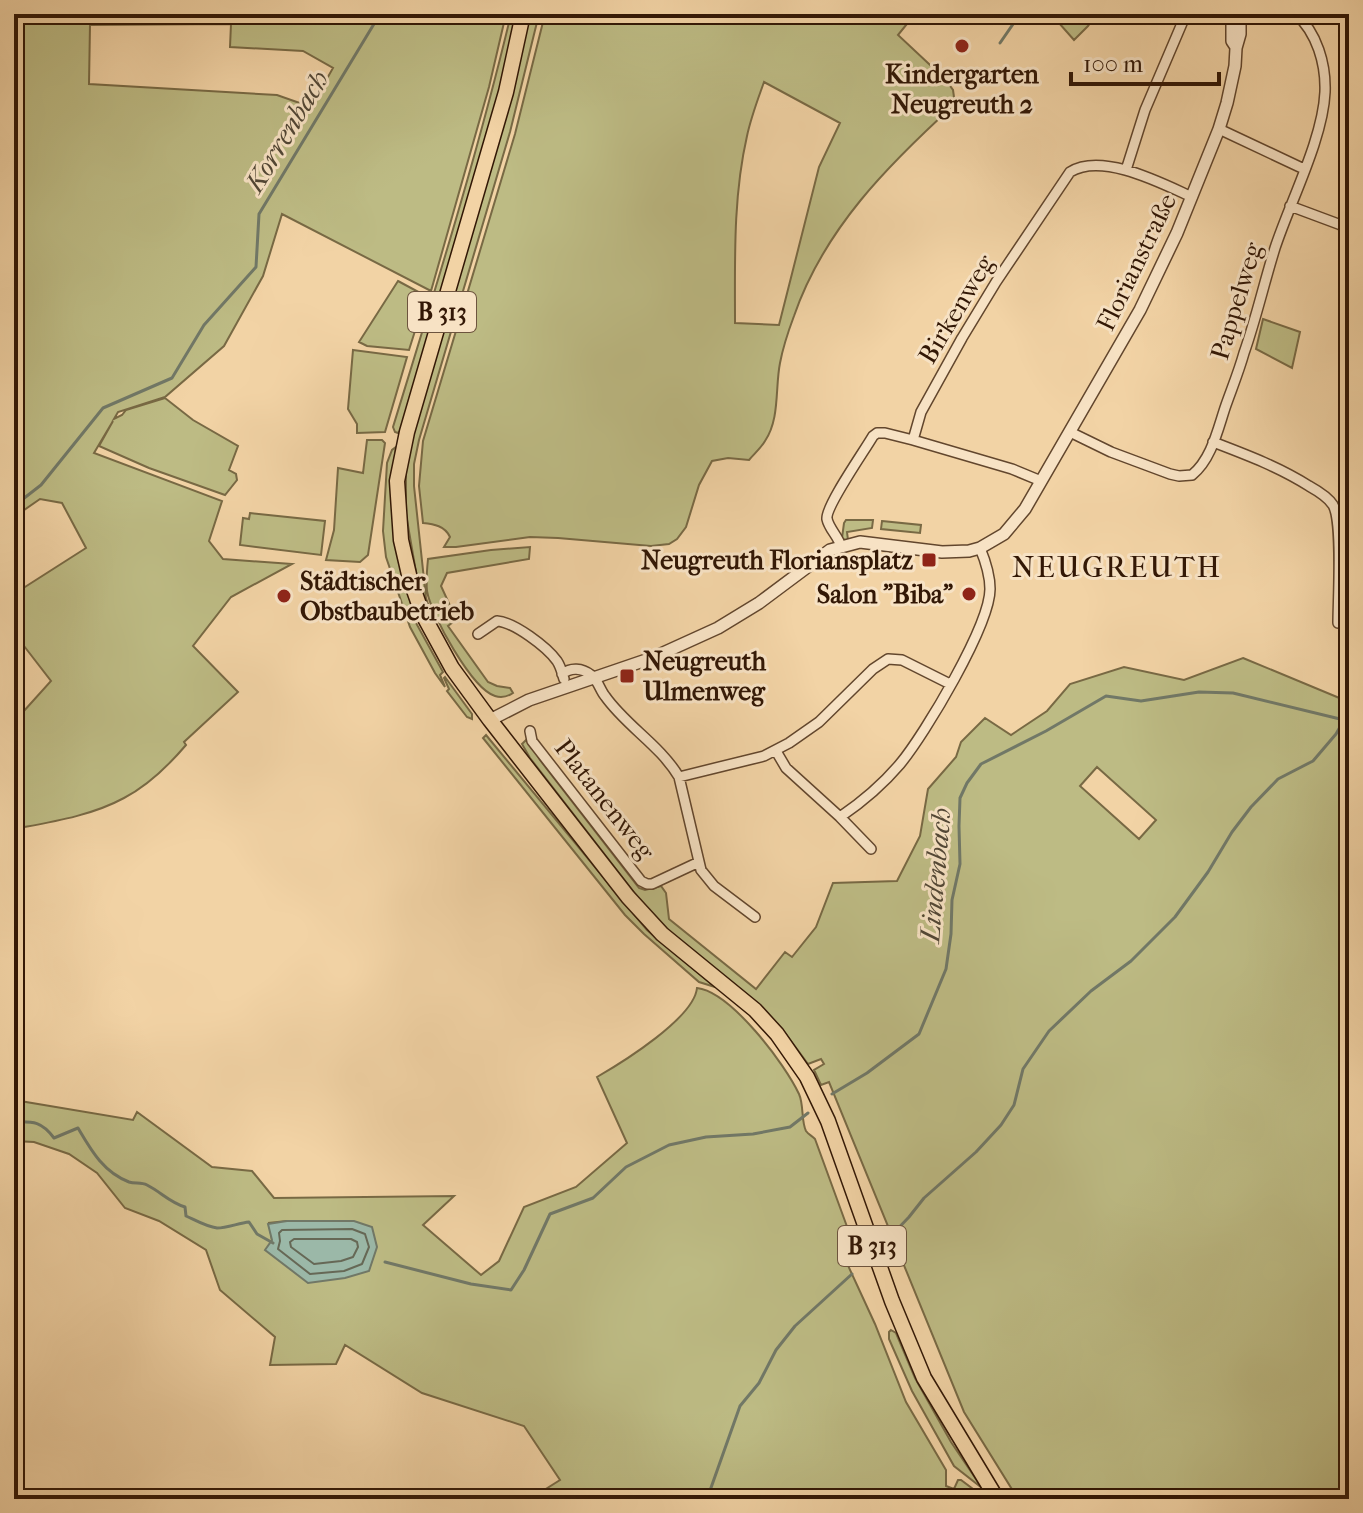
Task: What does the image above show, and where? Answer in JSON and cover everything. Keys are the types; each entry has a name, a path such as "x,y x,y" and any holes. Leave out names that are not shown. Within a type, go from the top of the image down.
{"main road":[{"name":"B 313","path":"523,14 506,92 407,432 397,481 401,540 410,579 422,613 452,668 638,910 672,943 755,1010 777,1034 807,1077 828,1121 892,1301 924,1378 997,1499"}],"street":[{"name":"Florianstraße","path":"980,548 1011,527 1025,509 1140,310 1175,239 1219,129 1232,82 1240,34 1240,19 1234,14"},
{"name":"Pappelweg","path":"1070,432 1111,452 1179,476 1196,472 1203,463 1244,354 1276,246 1320,120 1325,93 1321,59 1310,30 1296,14"},
{"path":"1126,170 1145,110 1183,21"},
{"path":"1219,129 1304,169"},
{"name":"Birkenweg","path":"913,440 921,412 957,348 996,282 1070,172 1083,166 1126,170 1192,197"},
{"path":"1290,206 1341,225 1349,233"},
{"path":"841,547 827,523 827,511 873,436 881,432 1012,469 1041,481"},
{"path":"1213,442 1287,472 1333,503 1338,532 1338,623"},
{"path":"490,720 529,700 652,658 729,622 776,592 830,550 860,542 957,553 980,548 990,590 974,640 919,737 900,764 871,794 840,817"},
{"path":"478,634 497,621 507,623 552,656 559,665 566,688"},
{"path":"562,674 576,669 595,678 608,701 679,777 776,751 819,722 881,662 888,659 902,660 950,684"},
{"name":"Platanenweg","path":"530,731 532,741 641,881 652,884 699,862"},
{"path":"776,751 786,768 871,849"},
{"name":"Platanenweg","path":"679,777 701,870 710,882 755,917"}],"shaded area":[{"path":"14,14 506,14 489,87 431,291 282,214 263,276 224,346 165,397 118,412 114,419 126,410 165,398 193,420 238,446 229,470 236,474 237,480 225,495 99,446 113,421 94,453 222,501 209,541 223,559 292,564 231,597 193,646 238,692 184,742 186,745 165,767 141,787 111,804 70,818 14,829 14,722 51,681 24,646 14,653 14,594 86,548 62,503 40,499 14,517","holes":["231,24 230,47 303,51 333,68 311,107 277,95 89,84 90,25"]},
{"path":"511,14 519,14 501,90 398,433 393,427 470,170"},
{"path":"529,14 539,14 510,132 414,464 426,598 435,625 456,663 435,627 417,578 406,514 406,460"},
{"path":"545,14 915,14 898,35 945,79 953,90 955,104 883,175 840,227 822,255 807,284 786,340 773,423 763,444 749,460 728,458 712,461 699,485 686,527 669,544 651,546 530,537 444,547 450,537 448,533 439,526 423,523 419,486 423,441 515,134","holes":["764,82 840,123 819,167 779,325 735,323 739,182 749,129"]},
{"path":"1051,14 1096,14 1074,40"},
{"path":"398,281 426,296 409,350 367,346 359,342"},
{"path":"1263,319 1300,332 1292,368 1256,349"},
{"path":"353,350 407,357 385,432 357,433 357,424 348,409"},
{"path":"367,440 382,440 385,443 368,555 360,562 326,560 334,530 338,468 363,473"},
{"path":"396,447 398,554 416,623 443,672 440,675 445,687 410,627 386,557 383,531 387,463"},
{"path":"250,513 325,521 321,555 240,545 243,518 249,519"},
{"path":"846,520 873,520 872,528 847,532 848,540 845,540 842,538"},
{"path":"882,521 921,525 920,533 881,529"},
{"path":"530,547 529,559 447,573 441,586 452,610 453,622 448,626 488,682 510,688 513,693 497,697 475,680 444,633 427,591 428,559"},
{"path":"1243,658 1349,702 1349,1499 1018,1499 964,1412 829,1082 821,1085 814,1070 824,1064 821,1059 808,1064 785,1033 750,997 665,929 522,744 526,740 530,743 639,888 645,890 661,886 666,893 669,919 756,989 785,952 792,957 816,927 833,883 897,881 920,836 928,789 956,757 961,742 985,718 1011,735 1047,711 1070,684 1124,667 1184,680","holes":["1097,767 1156,820 1139,839 1080,786"]},
{"path":"445,677 472,714 472,719 447,691"},
{"path":"486,735 647,930 715,987 699,982 625,915 483,738"},
{"path":"697,988 711,992 741,1015 770,1048 792,1081 801,1098 804,1127 815,1139 853,1243 851,1254 844,1255 845,1259 906,1402 946,1470 946,1486 954,1489 961,1480 981,1499 530,1499 560,1480 524,1426 422,1393 345,1345 336,1364 270,1365 275,1337 220,1290 206,1250 159,1221 125,1208 97,1173 69,1154 34,1142 14,1141 14,1100 133,1120 137,1112 212,1167 252,1171 274,1198 454,1196 423,1225 481,1275 499,1261 524,1207 576,1187 627,1143 597,1077 656,1038 693,1000","holes":["287,1221 354,1221 272,1240 269,1223"]},
{"path":"891,1330 896,1333 915,1378 951,1442 982,1488 954,1466 912,1391 889,1339"}],"water":[{"path":"354,1221 372,1227 377,1247 369,1271 308,1283 265,1250 272,1240 268,1224"}],"waterway":[{"name":"Korrenbach","path":"14,506 41,485 103,408 172,378 204,325 256,267 259,214 380,14"},
{"path":"1000,43 1020,14"},
{"name":"Lindenbach","path":"832,1094 867,1073 919,1034 946,969 952,900 960,864 960,798 981,764 1106,696 1141,701 1199,692 1233,693 1340,719 1349,713"},
{"path":"887,1240 924,1198 1001,1125 1014,1105 1023,1069 1049,1031 1091,991 1131,961 1175,917 1251,807 1278,779 1313,761 1336,734 1344,716"},
{"name":"Lindenbach","path":"385,1262 471,1284 511,1290 524,1270 550,1214 593,1198 626,1167 669,1145 706,1137 753,1134 790,1127 808,1113"},
{"name":"Lindenbach","path":"14,1122 37,1124 54,1138 78,1128 99,1160 120,1178 145,1184 185,1207 186,1216 209,1226 217,1228 249,1222 257,1234 273,1243"},
{"path":"707,1499 740,1406 759,1383 776,1350 795,1326 852,1274"}],"place":[{"name":"Kindergarten Neugreuth 2","path":"962,46"},
{"name":"Neugreuth Floriansplatz","path":"929,560"},
{"name":"Salon \"Biba\"","path":"969,594"},
{"name":"Städtischer Obstbaubetrieb","path":"284,596"},
{"name":"Neugreuth Ulmenweg","path":"627,676"}],"district":[{"name":"NEUGREUTH","path":"1117,567"}]}
